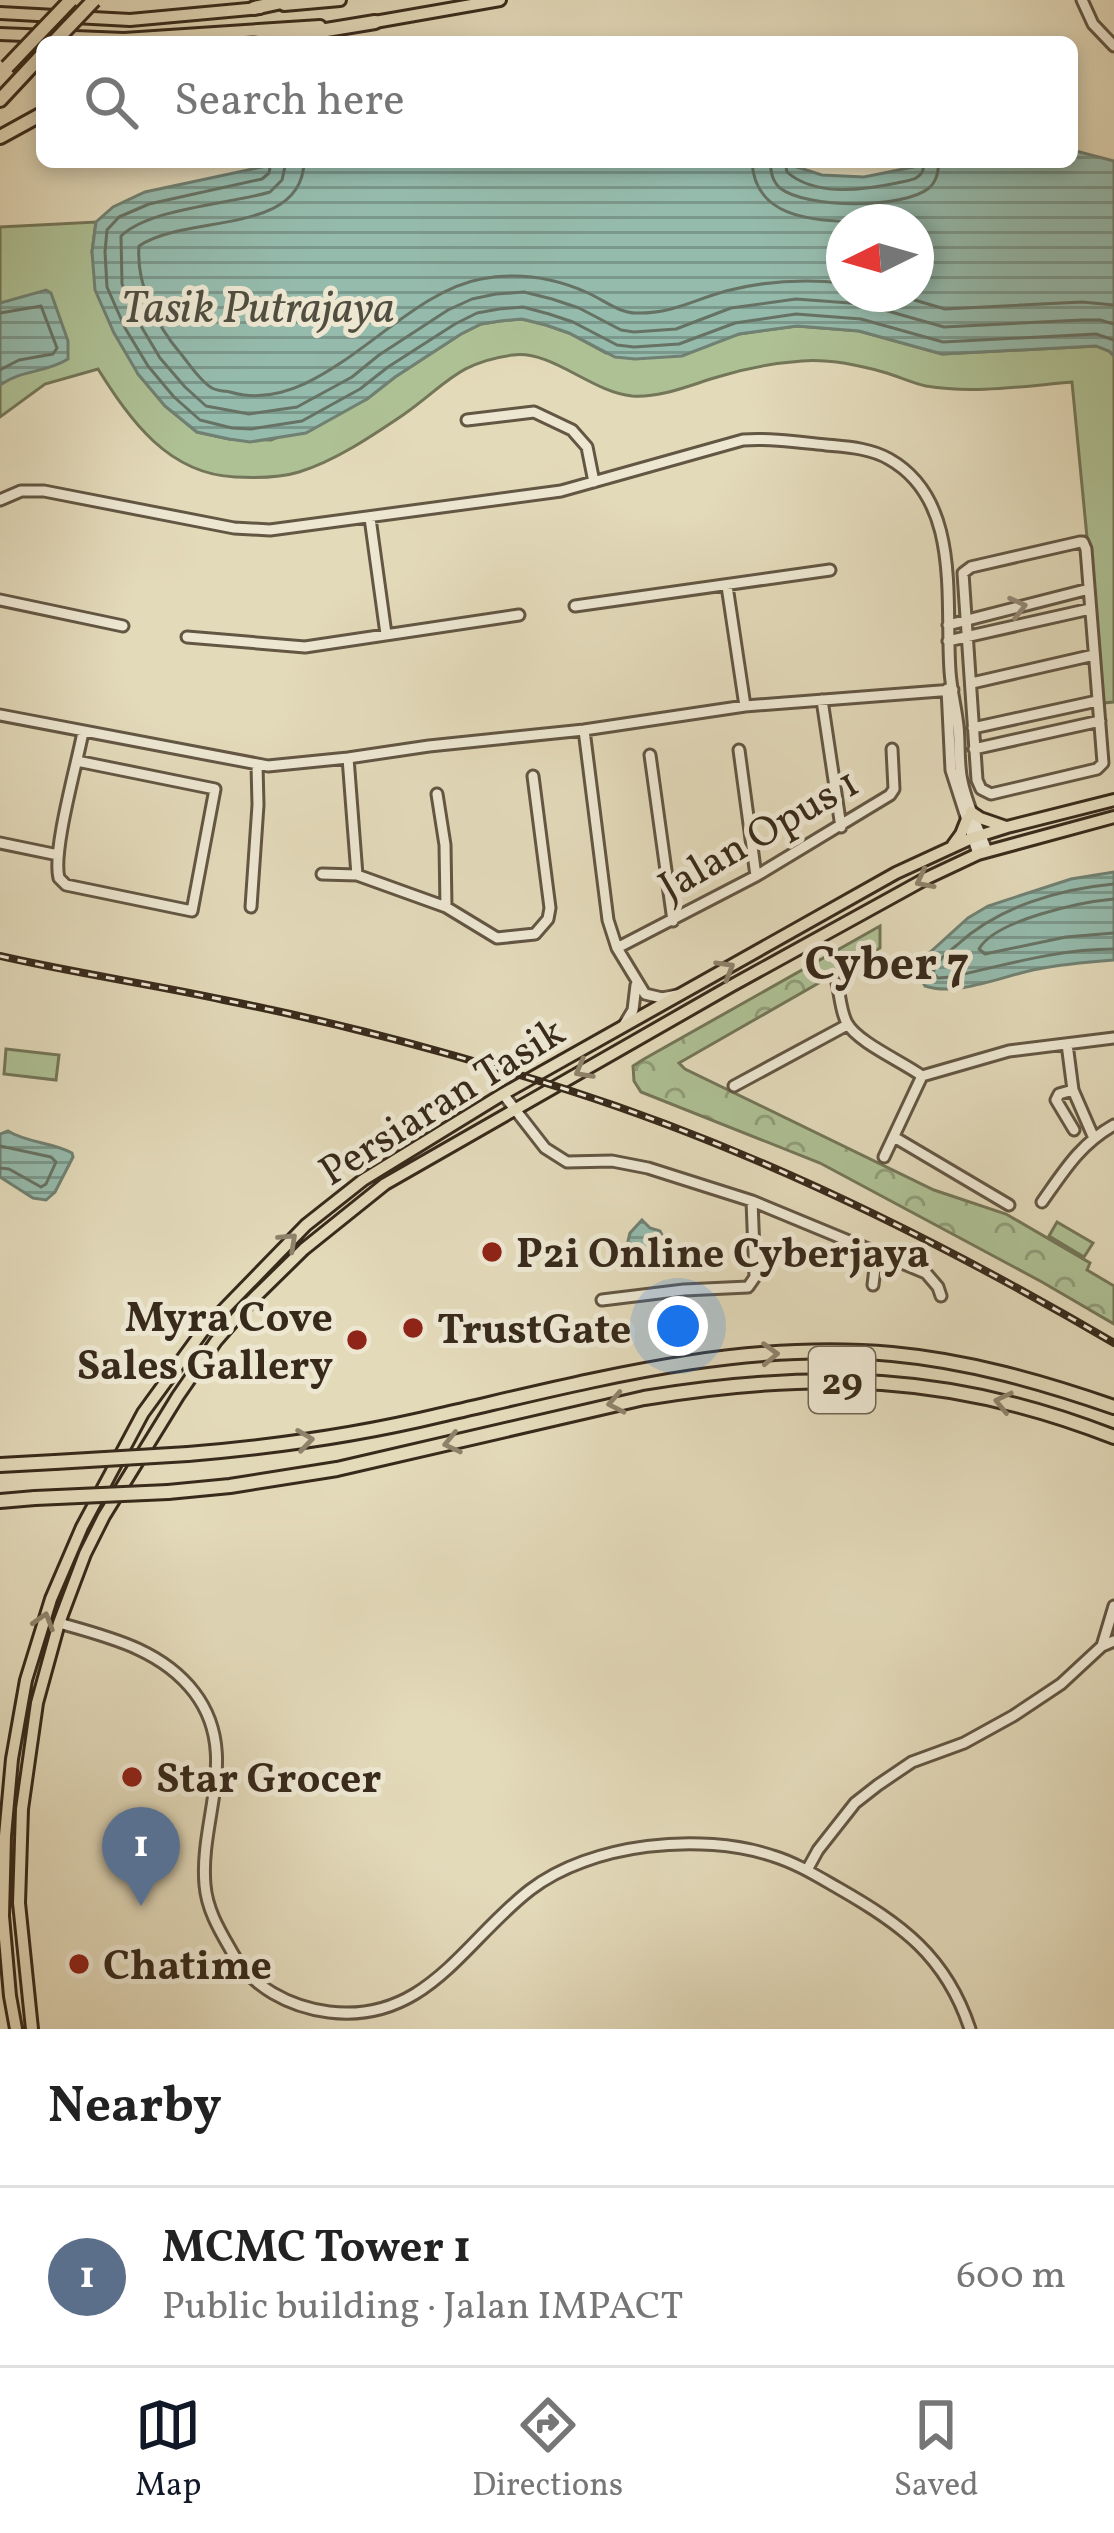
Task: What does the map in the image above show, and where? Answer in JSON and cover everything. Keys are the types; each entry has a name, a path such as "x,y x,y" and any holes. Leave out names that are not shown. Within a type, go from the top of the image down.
{"highway":[{"path":"37,36 71,0"},
{"path":"60,36 94,0"},
{"path":"254,8 291,0"},
{"path":"289,36 374,22"},
{"path":"3,71 36,37"},
{"path":"0,100 36,61"},
{"path":"0,137 36,117"},
{"name":"29","path":"0,1466 188,1454 352,1434 632,1370 748,1354 860,1352 927,1358 1036,1382 1114,1407"},
{"name":"29","path":"0,1501 230,1486 371,1462 644,1398 782,1382 875,1381 929,1387 1018,1406 1114,1437"}],"main road":[{"path":"0,13 130,20 340,0"},
{"path":"168,36 374,22 500,0"},
{"path":"0,34 50,36"},
{"name":"Persiaran Tasik","path":"16,2029 4,1916 2,1834 26,1680 51,1599 82,1527 143,1413 208,1325 305,1225 363,1180 503,1094 896,873 1006,827 1114,800"},
{"path":"951,848 969,815 1006,827"},
{"name":"Persiaran Tasik","path":"32,2029 20,1922 21,1819 38,1703 59,1623 104,1516 178,1396 250,1302 304,1249 374,1192 514,1108 927,878 982,852 1114,817"}],"street":[{"path":"1082,0 1093,24 1114,46"},
{"path":"467,420 540,414 584,441 594,482"},
{"path":"0,500 21,491 44,490 256,531 550,493 756,439 868,450 888,458 917,482 937,518 944,555 952,715 948,744 982,852"},
{"path":"370,518 386,634"},
{"path":"1083,542 1089,589 1101,766 991,794 978,785 963,573 1083,542"},
{"path":"575,606 830,570"},
{"path":"728,586 745,706"},
{"path":"947,625 1089,589"},
{"path":"0,601 123,626"},
{"path":"948,641 1090,609"},
{"path":"187,638 317,646 519,615"},
{"path":"972,683 1094,655"},
{"path":"0,715 262,765 584,730 745,706 950,691"},
{"path":"822,700 841,827"},
{"path":"973,728 1097,700"},
{"path":"974,749 1100,721"},
{"path":"584,730 608,920 617,948 645,994 662,998 683,994"},
{"path":"77,761 212,788 215,792 192,911 66,885 59,878 58,855 77,761 83,732"},
{"name":"Jalan Opus 1","path":"617,948 756,876 890,795 892,749"},
{"path":"739,750 756,876"},
{"path":"650,755 673,921"},
{"path":"348,758 357,874"},
{"path":"251,908 262,765"},
{"path":"322,874 357,874 446,907 496,938 535,934 548,919 533,776"},
{"path":"437,794 445,845 446,907"},
{"path":"0,843 58,855"},
{"path":"621,1029 634,1010 634,976"},
{"path":"837,983 847,1025 922,1076"},
{"path":"734,1086 847,1025"},
{"path":"884,1157 922,1076 1009,1051 1114,1038"},
{"path":"1067,1044 1073,1090 1094,1136"},
{"path":"1073,1090 1059,1094 1056,1100 1074,1130"},
{"path":"503,1094 545,1148 567,1162 612,1161 648,1168 752,1201 926,1273 940,1296"},
{"path":"1042,1202 1073,1157 1094,1136 1114,1125"},
{"path":"894,1137 1009,1204"},
{"path":"602,1300 748,1287 755,1271 752,1201"},
{"path":"873,1285 877,1251"},
{"path":"807,1870 855,1803 878,1785 912,1762 964,1743 1013,1716 1108,1644 1114,1606"},
{"path":"59,1623 144,1651 195,1693 217,1754 217,1787 206,1847 208,1902 246,1972 276,1995 332,2012 368,2010 407,2000 444,1973 529,1891 572,1867 623,1850 688,1842 773,1856 875,1909 921,1944 962,2004 970,2029"},
{"path":"3,1819 21,1819"},
{"path":"2,1834 20,1838"}],"green space":[{"path":"96,222 92,252 138,374 165,406 197,432 229,439 271,440 367,399 461,334 500,321 522,319 546,325 606,353 717,341 797,326 859,331 942,354 1097,346 1109,351 1114,356 1114,702 1103,703 1072,382 944,388 863,367 812,361 761,366 666,393 632,396 542,359 513,355 465,369 379,431 313,467 267,477 211,474 153,441 98,369 45,384 0,417 0,227"},
{"path":"880,926 880,948 679,1063 934,1190 1006,1214 1090,1263 1087,1270 1114,1286 1114,1324 820,1163 641,1092 634,1081 633,1066 644,1059"},
{"path":"6,1049 59,1055 56,1080 4,1074"},
{"path":"1057,1222 1093,1243 1084,1257 1049,1236"}],"water":[{"name":"Tasik Putrajaya","path":"1078,152 1114,161 1114,356 1096,346 942,354 859,331 797,326 739,334 682,356 635,359 615,357 546,325 522,319 500,321 461,334 367,399 306,433 250,442 197,432 165,406 138,374 95,290 96,222 113,207 145,192 257,168 800,168 822,175 864,177 908,168 1078,168"},
{"path":"46,290 68,341 68,359 0,385 0,303"},
{"path":"1114,872 1114,960 1047,967 952,989 925,986 921,979 926,956 968,918 988,906 1071,879"},
{"path":"8,1131 72,1153 55,1192 46,1200 33,1198 0,1177 0,1134"},
{"path":"642,1220 664,1239 639,1252 628,1241"}],"railway":[{"path":"0,956 354,1029 639,1114 848,1201 1114,1343"}],"place":[{"name":"P2i Online Cyberjaya","path":"492,1252"},
{"name":"TrustGate","path":"413,1328"},
{"name":"Myra Cove Sales Gallery","path":"357,1340"},
{"name":"Star Grocer","path":"132,1777"},
{"name":"MCMC Tower 1","path":"141,1906"},
{"name":"Chatime","path":"79,1964"}],"district":[{"name":"Cyber 7","path":"887,962"}]}
